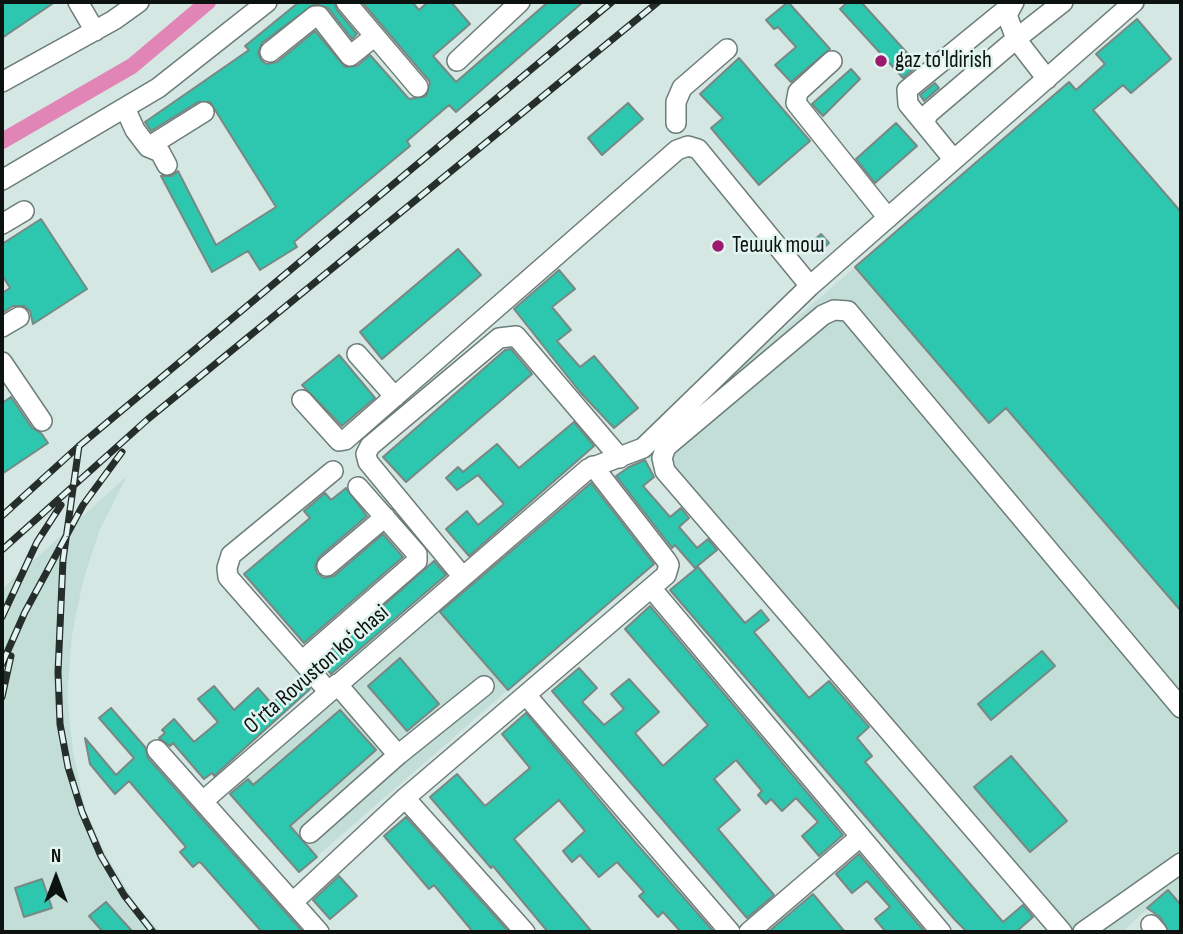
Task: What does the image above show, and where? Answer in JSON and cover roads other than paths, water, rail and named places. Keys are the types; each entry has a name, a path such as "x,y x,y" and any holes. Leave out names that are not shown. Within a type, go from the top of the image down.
{"street":[{"path":"78,2 95,30"},
{"path":"2,82 139,2"},
{"path":"2,180 158,89 267,2"},
{"path":"346,2 418,87"},
{"path":"457,61 520,2"},
{"path":"927,127 925,120 929,113 1063,2"},
{"name":"Oʻrta Rovuston koʻchasi","path":"203,801 593,466 643,448 810,286 1133,2"},
{"path":"1011,3 1007,15 1016,39 1047,79"},
{"path":"954,160 908,104 907,90 1011,3"},
{"path":"270,52 315,16 319,16 350,56 375,36"},
{"path":"676,123 674,113 682,89 727,48"},
{"path":"832,61 798,92 796,103 888,218"},
{"path":"125,108 135,130 148,147 160,152 167,165"},
{"path":"148,147 204,112"},
{"path":"302,400 339,441 345,440 677,150 688,146 698,149 810,286"},
{"path":"2,224 24,211"},
{"path":"1062,932 665,471 662,458 666,447 823,315 834,310 848,311 1181,708"},
{"path":"463,576 368,463 366,454 370,446 499,338 516,336 620,458"},
{"path":"357,354 396,397"},
{"path":"5,374 42,421"},
{"path":"293,902 405,798 666,575 669,565 593,466"},
{"path":"333,471 231,555 227,568 228,577 302,661 333,688 398,755"},
{"path":"302,661 417,561 417,554 358,487"},
{"path":"327,566 384,517"},
{"path":"652,589 942,932"},
{"path":"310,833 398,755 484,686"},
{"path":"526,695 730,932"},
{"path":"157,750 319,932"},
{"path":"405,798 525,932"},
{"path":"749,932 860,837"},
{"path":"1083,932 1181,863"}],"waterway":[{"path":"2,141 132,66 208,2"}],"railway":[{"path":"2,516 79,446 612,2"},
{"path":"2,550 148,419 658,2"},
{"path":"79,446 63,560 58,672 60,724 68,767 82,812 101,856 124,895 153,932"},
{"path":"2,664 25,612 83,505 122,452"},
{"path":"2,617 37,542 61,505"},
{"path":"2,697 11,656"}],"place":[{"name":"gaz to'ldirish","path":"881,61"},
{"name":"Тешик тош","path":"718,246"}]}
